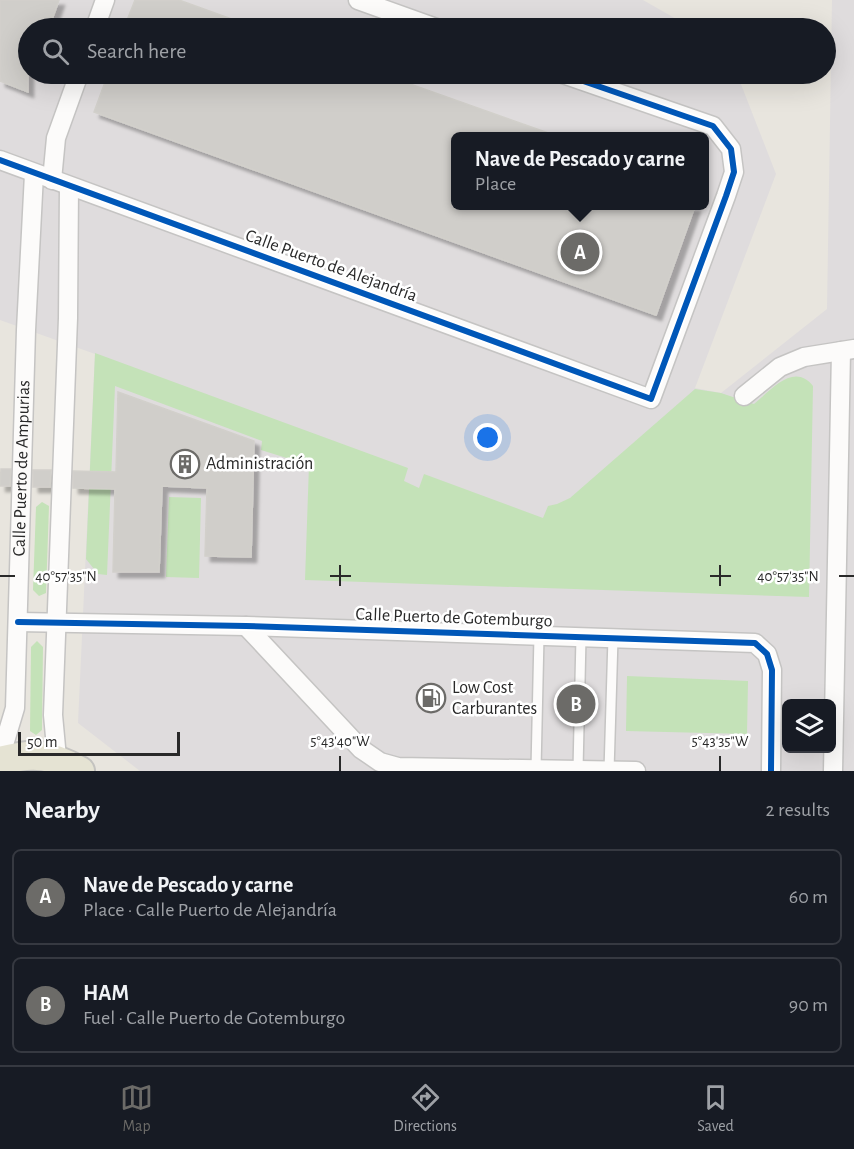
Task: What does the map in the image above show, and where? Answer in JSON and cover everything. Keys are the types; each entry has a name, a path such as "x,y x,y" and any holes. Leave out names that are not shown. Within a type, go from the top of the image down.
{"main road":[{"path":"0,760 27,754 69,764"}],"street":[{"path":"99,18 105,0"},
{"path":"358,0 408,18"},
{"path":"69,764 53,715 68,318 56,138 75,84"},
{"name":"Calle Puerto de Alejandría","path":"0,160 651,399 734,172 731,150 713,126 592,84"},
{"name":"Calle Puerto de Ampurias","path":"0,760 15,708 26,330 34,174"},
{"path":"744,396 780,367 804,357 848,350 833,771"},
{"name":"Calle Puerto de Gotemburgo","path":"18,622 246,626 755,643 767,654 772,670 771,771"},
{"path":"246,626 361,749 380,762 398,767 636,771"}],"lane":[{"path":"536,769 539,636"},
{"path":"578,770 581,637"},
{"path":"609,771 613,638"}],"shaded area":[{"path":"0,0 643,0 674,18 18,18 18,84 741,84 776,174 695,388 721,393 827,309 831,84 836,84 836,18 832,18 832,0 854,0 854,771 140,771 78,723 95,354 0,320"}],"green space":[{"path":"95,353 408,468 404,481 419,488 424,474 543,518 548,506 570,498 695,389 721,393 754,404 775,386 790,377 806,379 813,386 809,597 305,580 309,465 261,450 262,441 115,386 107,575 98,574 86,559"},
{"path":"169,497 201,498 199,578 166,577"},
{"path":"42,502 49,506 46,593 39,596 33,590 36,507"},
{"path":"37,641 43,647 42,730 36,735 30,731 31,647"},
{"path":"627,676 748,681 747,734 626,731"}],"building":[{"path":"0,0 59,0 53,18 18,18 18,84 28,84 28,92 0,81"},
{"path":"135,0 179,0 229,18 128,18"},
{"path":"104,84 410,84 545,132 451,132 451,210 694,210 656,315 94,112"},
{"name":"Administración","path":"118,392 254,441 251,557 205,556 207,488 162,486 159,572 113,572 115,489 73,488 73,471 116,472"},
{"path":"1,469 11,469 10,486 0,486"},
{"path":"33,470 51,470 50,487 33,487"}],"cycle path":[{"path":"0,160 651,399 734,172 731,149 713,126 592,84"},
{"path":"18,622 246,626 755,643 767,654 772,670 771,771"}],"place":[{"name":"Nave de Pescado y carne","path":"580,252"},
{"name":"Administración","path":"185,464"},
{"name":"Low Cost Carburantes","path":"431,698"},
{"name":"HAM","path":"576,704"}]}
